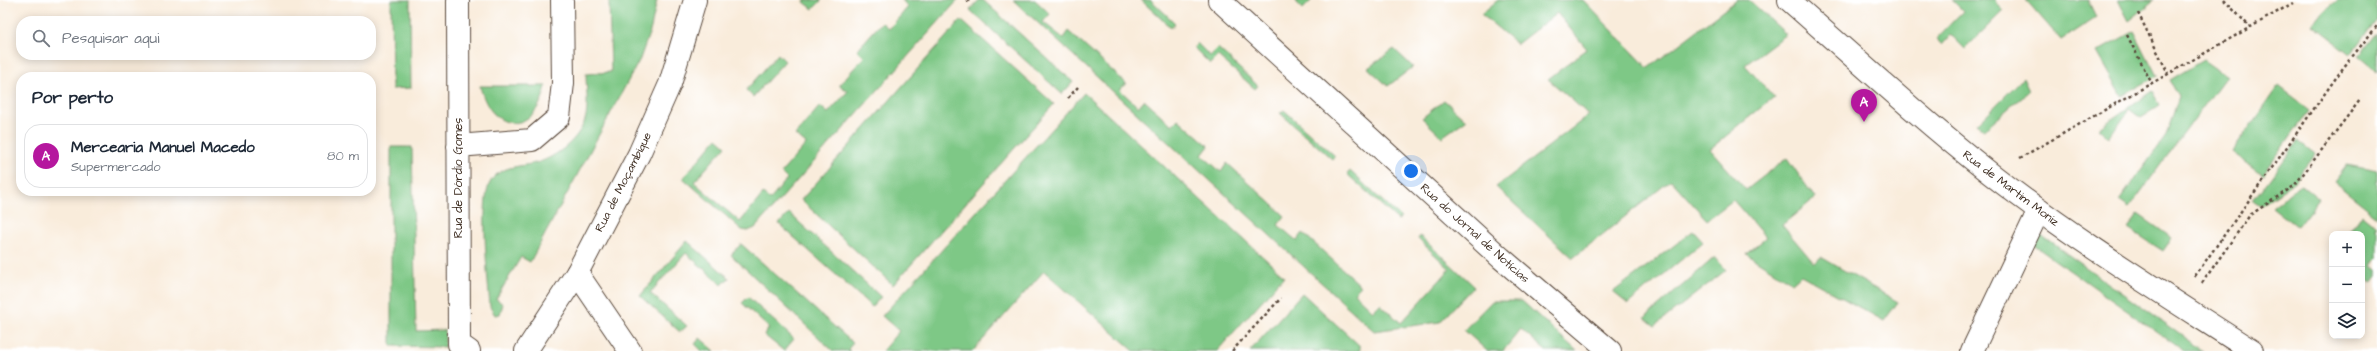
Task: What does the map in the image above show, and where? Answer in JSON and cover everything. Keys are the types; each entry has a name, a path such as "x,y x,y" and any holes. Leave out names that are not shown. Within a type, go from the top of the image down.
{"street":[{"name":"Rua de Dórdio Gomes","path":"458,0 459,344 469,351"},
{"path":"458,146 532,140 559,117 563,84 562,0"},
{"name":"Rua de Moçambique","path":"526,351 577,273 639,154 670,84 695,0"},
{"name":"Rua do Jornal de Notícias","path":"1219,0 1501,258 1610,351"},
{"name":"Rua de Martim Moniz","path":"1789,0 1902,100 1992,175 2077,238 2252,351"},
{"path":"1972,351 2039,210"},
{"path":"577,273 630,351"}],"path":[{"path":"2224,0 2250,27"},
{"path":"1992,175 2168,73 2293,3"},
{"path":"2138,13 2168,73"},
{"path":"2180,305 2343,68 2377,26"},
{"path":"2127,35 2151,83"},
{"path":"1068,98 1078,87"},
{"path":"2180,305 2250,216 2294,186 2360,100"},
{"path":"1232,351 1281,298"}],"green space":[{"path":"391,0 410,0 411,88 392,89"},
{"path":"609,0 657,0 651,28 640,59 530,262 521,257 496,299 503,304 500,314 495,315 490,307 485,244 486,195 489,185 493,178 505,170 512,167 542,161 562,150 574,139 582,127 585,120 587,103 586,74 611,72"},
{"path":"805,0 822,0 813,9 804,2"},
{"path":"902,0 958,0 755,228 748,231 742,230 683,178 717,138 726,146 694,182 740,222 763,194 770,200 787,179 781,173 806,144 795,135 820,106 828,113 848,91 839,85 864,57 857,50 882,22 889,29 908,7"},
{"path":"979,0 983,0 1073,82 1062,94 970,10"},
{"path":"1013,0 1035,0 1050,14 1043,22 1063,38 1068,31 1126,83 1120,90 1138,107 1144,100 1172,125 1178,119 1209,146 1202,155 1221,172 1227,163 1285,216 1278,225 1297,241 1303,233 1361,286 1354,293 1373,311 1380,304 1401,323 1450,269 1418,239 1420,236 1474,286 1440,322 1374,331"},
{"path":"1141,0 1151,0 1175,23 1171,28"},
{"path":"1294,0 1312,0 1303,9"},
{"path":"1498,0 1583,0 1648,68 1737,0 1749,0 1786,34 1745,65 1774,97 1710,149 1746,190 1787,158 1815,198 1782,225 1814,263 1821,257 1898,302 1884,321 1801,275 1792,283 1746,254 1766,238 1733,200 1707,220 1671,180 1573,258 1496,187 1589,115 1548,79 1587,49 1557,13 1517,44 1481,14"},
{"path":"1952,0 1994,0 2004,10 1965,49 1951,35 1942,45 1936,39 1963,11"},
{"path":"2026,0 2088,0 2096,17 2061,40"},
{"path":"2118,0 2155,0 2129,21"},
{"path":"2338,0 2377,0 2377,20 2351,54 2313,25 2324,11"},
{"path":"961,20 1054,104 893,285 801,200"},
{"path":"2134,31 2157,76 2122,96 2097,52"},
{"path":"2377,33 2377,71 2359,56"},
{"path":"1197,43 1210,56 1218,48 1258,86 1255,89 1218,56 1210,64 1194,48"},
{"path":"1394,49 1413,67 1388,86 1368,68"},
{"path":"778,54 785,61 753,97 746,90"},
{"path":"2203,60 2226,76 2129,208 2119,201 2166,136 2179,96 2170,80"},
{"path":"2023,78 2029,91 1984,129 1977,124"},
{"path":"480,86 546,86 541,102 533,113 524,120 514,123 504,121 494,114 486,102"},
{"path":"2278,86 2309,110 2263,175 2232,152"},
{"path":"2152,91 2160,106 2141,118 2129,109 2109,137 2099,128"},
{"path":"1084,93 1284,276 1217,351 1134,351 1044,271 973,351 882,351 899,331 882,316"},
{"path":"1444,100 1466,120 1442,137 1422,118"},
{"path":"1284,110 1335,156 1332,159 1280,113"},
{"path":"2298,141 2315,154 2292,184 2260,206 2253,201"},
{"path":"391,147 412,147 416,331 445,330 445,347 391,346"},
{"path":"2347,165 2377,171 2377,216 2334,182"},
{"path":"1350,171 1401,218 1398,220 1347,174"},
{"path":"2301,184 2319,199 2297,227 2272,207"},
{"path":"789,213 881,297 872,307 779,224"},
{"path":"2138,214 2172,238 2163,251 2128,228"},
{"path":"2362,214 2377,226 2374,229 2377,231 2377,258 2372,266 2377,270 2377,276 2372,283 2365,277 2365,231 2349,231"},
{"path":"1693,231 1703,242 1628,304 1613,292"},
{"path":"2038,233 2203,351 2184,351 2032,244"},
{"path":"687,241 729,278 722,285 686,253 650,293 687,326 680,332 640,296"},
{"path":"741,244 853,343 848,349 850,351 833,351 731,255"},
{"path":"1715,257 1726,270 1655,326 1645,318"},
{"path":"1302,293 1360,346 1360,351 1250,351"},
{"path":"748,297 794,339 784,351 764,335 769,328 742,303"},
{"path":"1492,301 1522,301 1577,351 1546,351 1521,329 1503,351 1487,351 1464,330"},
{"path":"700,338 715,351 702,351 695,344"}],"place":[{"name":"Mercearia Manuel Macedo","path":"1864,122"}]}
